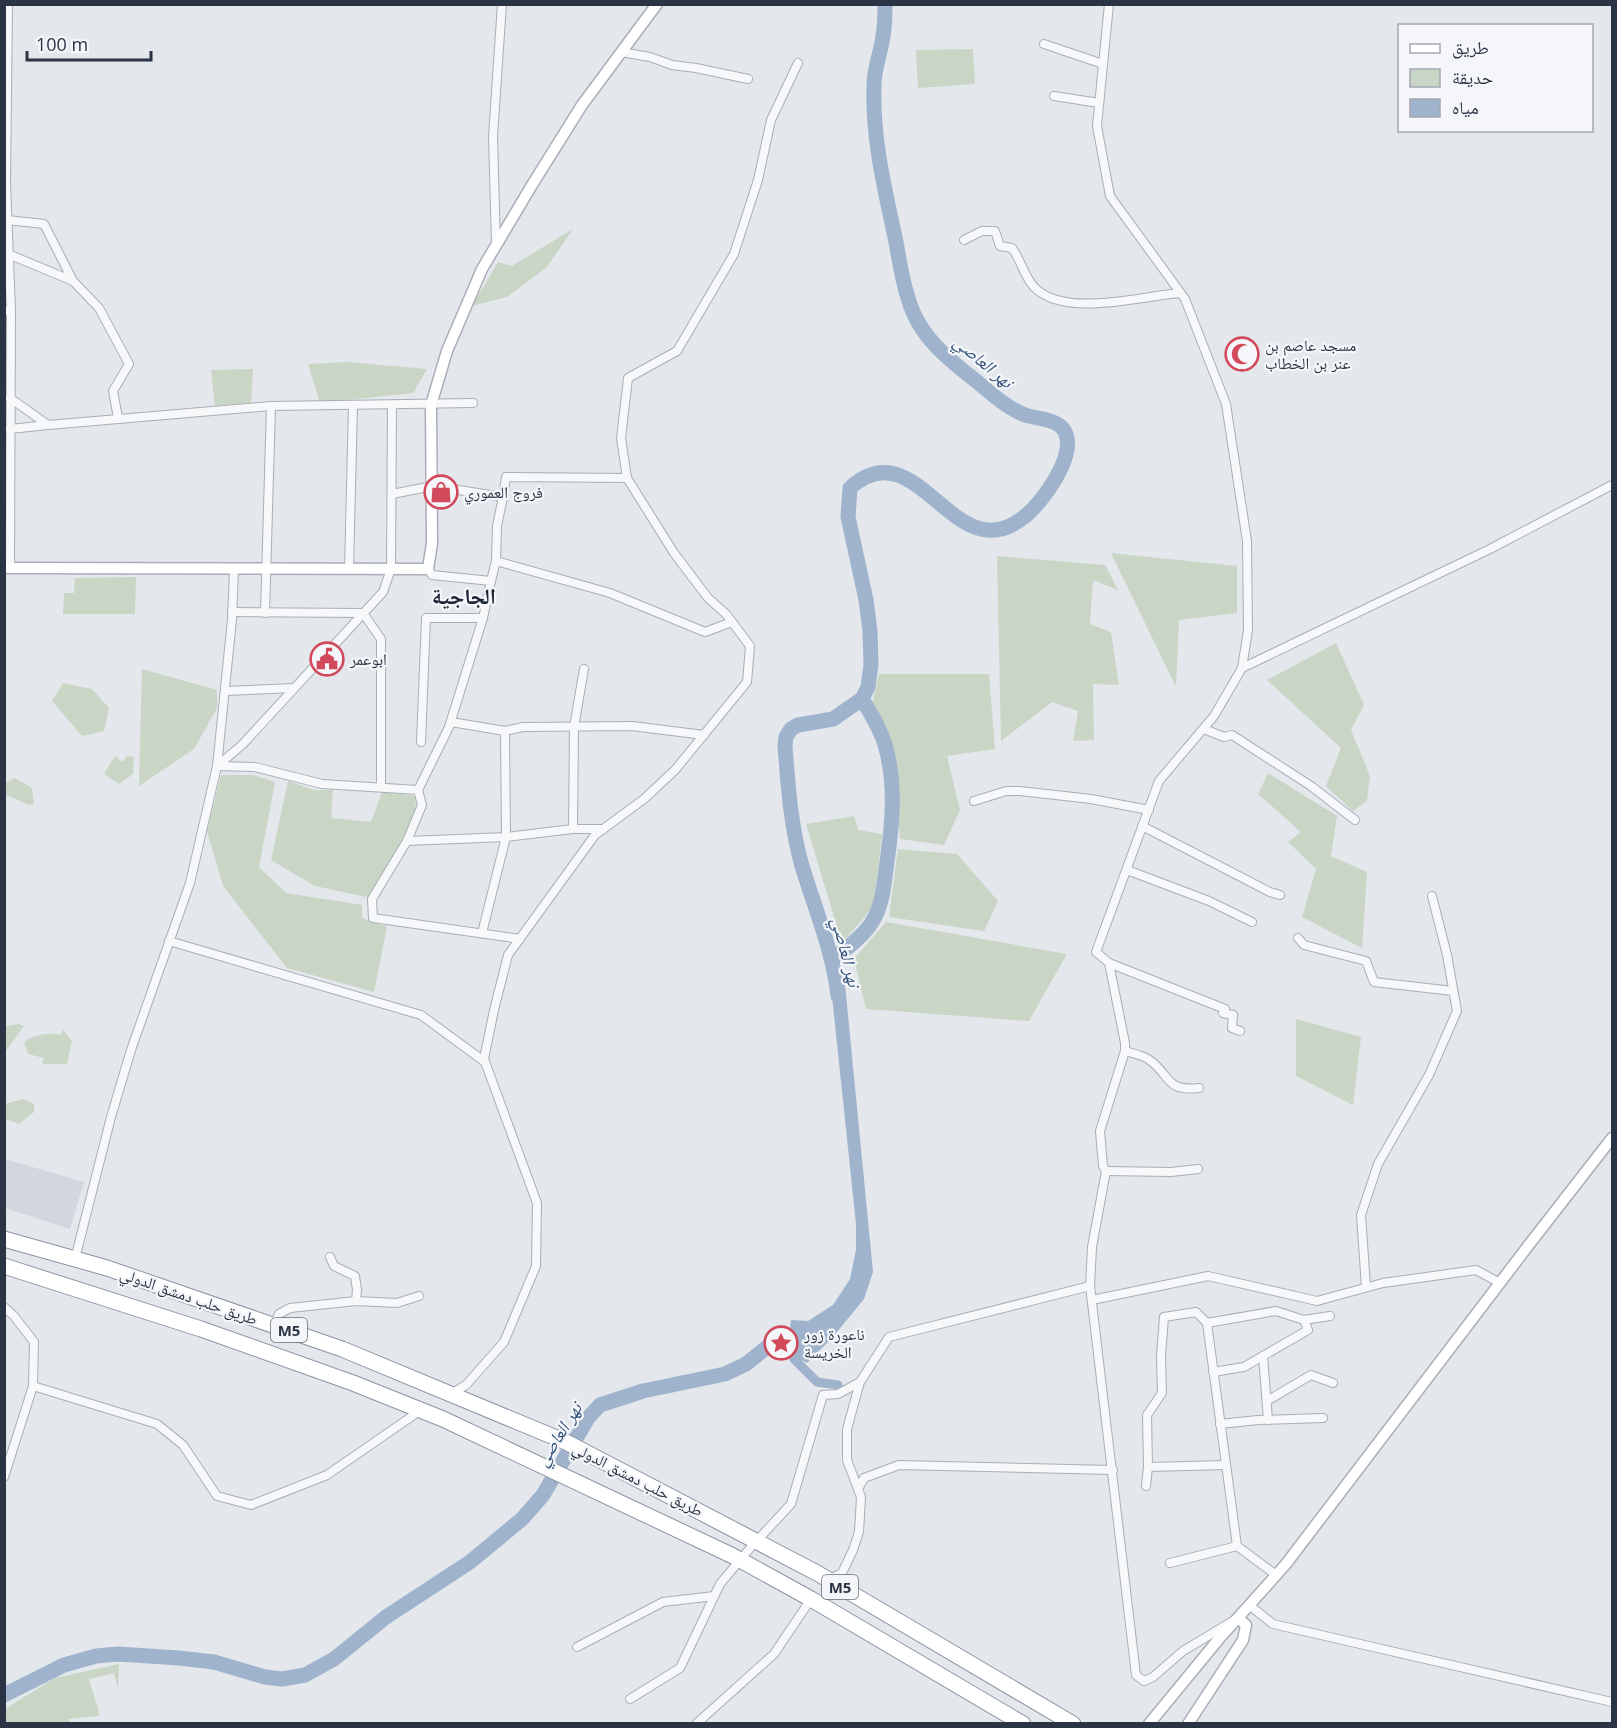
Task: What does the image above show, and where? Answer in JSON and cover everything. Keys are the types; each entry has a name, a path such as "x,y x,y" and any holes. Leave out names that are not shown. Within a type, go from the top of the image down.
{"highway":[{"name":"طريق حلب دمشق الدولي","path":"4,1239 75,1258 342,1349 566,1442 828,1580 1073,1724"},
{"name":"M5","path":"4,1266 201,1329 353,1383 421,1410"},
{"name":"طريق حلب دمشق الدولي","path":"421,1410 538,1462 740,1560 811,1599 1023,1724"}],"street":[{"path":"8,4 5,183 10,429 7,473 7,568 428,569"},
{"path":"496,246 493,136 502,4"},
{"path":"491,581 432,575 428,569 432,543 431,405 447,351 482,269 582,105 657,4"},
{"path":"1109,4 1097,126 1110,196 1185,299 1226,404 1247,541 1248,630 1242,668 1214,716 1158,781 1096,952 1109,963 1225,1009 1223,1013 1233,1016 1232,1028 1240,1031"},
{"path":"1044,44 1103,64"},
{"path":"621,52 650,57 672,65 748,79"},
{"path":"451,1394 466,1384 504,1342 537,1266 537,1203 485,1062 494,1010 508,955 595,835 644,798 667,777 747,682 750,646 726,614 708,598 674,553 627,478 621,438 628,378 677,351 734,254 758,180 771,120 798,63"},
{"path":"1054,96 1099,103"},
{"path":"7,220 44,224 73,281 99,308 129,364 113,391 118,418"},
{"path":"964,240 982,231 995,231 1000,246 1012,248 1020,257 1023,269 1035,288 1049,296 1077,303 1111,303 1159,294 1180,293"},
{"path":"7,247 73,281"},
{"path":"10,398 48,426"},
{"path":"10,429 271,406 473,403"},
{"path":"349,569 353,405"},
{"path":"217,766 242,745 383,592 392,569 392,405"},
{"path":"265,613 271,406"},
{"path":"520,939 374,918 372,899 407,841 423,804 418,790 451,722 483,618 496,561 497,526 506,477 627,478"},
{"path":"1242,668 1490,549 1612,485"},
{"path":"392,494 433,486 503,497"},
{"path":"496,561 610,593 705,632 732,622"},
{"path":"75,1258 111,1117 131,1050 190,883 217,766 234,569"},
{"path":"232,612 363,614"},
{"path":"363,614 381,639 381,787"},
{"path":"421,742 426,618 483,618"},
{"path":"573,829 574,727 584,669"},
{"path":"225,691 294,688"},
{"path":"451,722 505,731 523,727 632,726 704,735"},
{"path":"1204,729 1224,737 1232,735 1311,786 1355,820"},
{"path":"482,933 506,837 505,731"},
{"path":"217,766 255,767 322,784 418,790"},
{"path":"974,801 1006,791 1091,799 1149,810"},
{"path":"1142,826 1280,895"},
{"path":"407,841 506,837 573,829 603,829"},
{"path":"1127,870 1209,901 1252,922"},
{"path":"1366,1287 1361,1215 1378,1164 1429,1075 1457,1011 1447,955 1432,896"},
{"path":"1298,938 1304,945 1366,961 1374,982 1453,992"},
{"path":"169,941 421,1015 485,1062"},
{"path":"1109,963 1125,1051 1100,1131 1103,1166 1106,1171 1092,1247 1090,1286 1136,1675 1144,1681 1153,1677 1184,1651 1238,1617"},
{"path":"1125,1051 1148,1059 1172,1084 1183,1090 1199,1088"},
{"path":"1149,1724 1276,1575 1612,1138"},
{"path":"1106,1171 1171,1172 1198,1169"},
{"path":"330,1257 334,1266 355,1276 356,1301"},
{"path":"1092,1300 1208,1276 1317,1301 1366,1287 1476,1270 1500,1283"},
{"path":"828,1580 842,1573 859,1532 861,1497 847,1460 847,1429 860,1382 889,1337 1090,1286"},
{"path":"274,1325 279,1314 290,1308 356,1301 397,1303 419,1296"},
{"path":"4,1307 34,1342 33,1386 4,1477"},
{"path":"1207,1323 1276,1311 1304,1320 1330,1316"},
{"path":"1146,1486 1147,1415 1162,1392 1161,1356 1164,1317 1196,1312 1207,1323 1237,1546 1276,1575"},
{"path":"1213,1372 1244,1367 1308,1330 1304,1320"},
{"path":"1263,1356 1268,1420"},
{"path":"1267,1401 1311,1375 1333,1383"},
{"path":"630,1699 680,1668 720,1584 791,1504 823,1395 838,1394 860,1382"},
{"path":"33,1386 157,1424 183,1445 217,1496 251,1505 327,1475 421,1410"},
{"path":"1220,1424 1323,1418"},
{"path":"858,1488 864,1478 899,1465 1113,1470"},
{"path":"1148,1467 1226,1465"},
{"path":"1170,1563 1237,1546"},
{"path":"577,1647 663,1602 714,1596"},
{"path":"696,1724 774,1654 811,1599"},
{"path":"1249,1605 1273,1624 1612,1702"},
{"path":"1188,1724 1243,1640 1246,1625 1238,1617"}],"shaded area":[{"path":"5,1159 84,1182 70,1229 5,1208"}],"green space":[{"path":"973,49 975,84 918,88 916,50"},
{"path":"573,229 547,267 507,297 472,306 498,262 512,266"},
{"path":"346,362 427,369 413,393 320,403 308,364"},
{"path":"253,369 251,403 215,406 211,370"},
{"path":"1111,553 1237,566 1237,613 1179,620 1176,687"},
{"path":"997,556 1105,565 1118,590 1093,580 1090,624 1111,632 1119,685 1093,684 1094,740 1073,741 1078,711 1052,702 1001,741"},
{"path":"136,577 135,614 63,614 64,593 74,593 75,578"},
{"path":"1336,643 1364,705 1351,730 1370,776 1367,801 1353,811 1326,786 1341,748 1267,680"},
{"path":"142,669 217,690 217,708 194,749 139,786"},
{"path":"879,674 989,674 995,749 947,756 960,810 944,845 900,839 891,739 871,708"},
{"path":"63,683 92,689 109,708 104,731 82,736 52,701"},
{"path":"115,756 122,762 127,756 134,757 133,774 119,784 104,774"},
{"path":"1268,773 1337,816 1331,856 1367,872 1362,948 1302,917 1316,869 1288,842 1301,832 1258,794"},
{"path":"221,775 253,775 275,782 259,867 286,893 362,905 362,918 387,927 374,992 287,968 223,886 207,831"},
{"path":"15,778 32,788 34,804 29,805 6,795 5,783"},
{"path":"288,781 314,790 333,790 331,818 371,822 382,792 415,796 413,821 393,862 371,898 315,886 271,860"},
{"path":"854,816 858,830 882,834 874,906 842,943 806,824"},
{"path":"898,849 957,854 998,901 984,931 889,917"},
{"path":"886,922 1067,954 1029,1021 866,1009 854,959"},
{"path":"1296,1019 1361,1037 1353,1105 1296,1076"},
{"path":"19,1024 24,1026 5,1052 5,1026"},
{"path":"63,1030 72,1041 67,1064 42,1064 44,1058 28,1054 24,1042 42,1035 61,1035"},
{"path":"23,1099 34,1104 34,1112 19,1124 5,1119 5,1104"},
{"path":"119,1664 118,1689 114,1673 89,1679 99,1716 69,1719 69,1723 5,1723 5,1709 55,1678"}],"water":[{"path":"844,974 873,1272 864,1299 832,1338 807,1363 787,1352 791,1320 808,1321 833,1305 850,1279 856,1250 856,1224 830,977"}],"waterway":[{"name":"نهر العاصي","path":"838,996 828,946 798,852 790,807 785,746 786,737 791,729 798,725 833,719 862,699 868,687 871,665 870,631 866,600 848,517 850,488 874,474 896,474 916,485 956,517 977,528 999,530 1024,517 1040,501 1062,466 1067,442 1065,432 1058,424 1025,415 1009,407 958,367 929,338 913,312 901,268 880,164 875,125 874,79 884,32 885,4"},
{"path":"832,960 864,933 875,916 883,889 890,838 892,791 889,760 881,733 862,699"},
{"name":"نهر العاصي","path":"4,1695 64,1665 96,1656 118,1654 214,1662 265,1677 282,1679 305,1675 334,1659 386,1617 470,1562 522,1519 543,1495 588,1418 600,1405 643,1391 725,1374 746,1364 771,1344 806,1330"},
{"path":"794,1359 817,1382 838,1385"}],"place":[{"name":"مسجد عاصم بن عنر بن الخطاب","path":"1242,354"},
{"name":"فروج العموري","path":"441,492"},
{"name":"ابوعمر","path":"327,659"},
{"name":"ناعورة زور الخريسة","path":"781,1343"}],"district":[{"name":"الجاجية","path":"464,595"}]}
